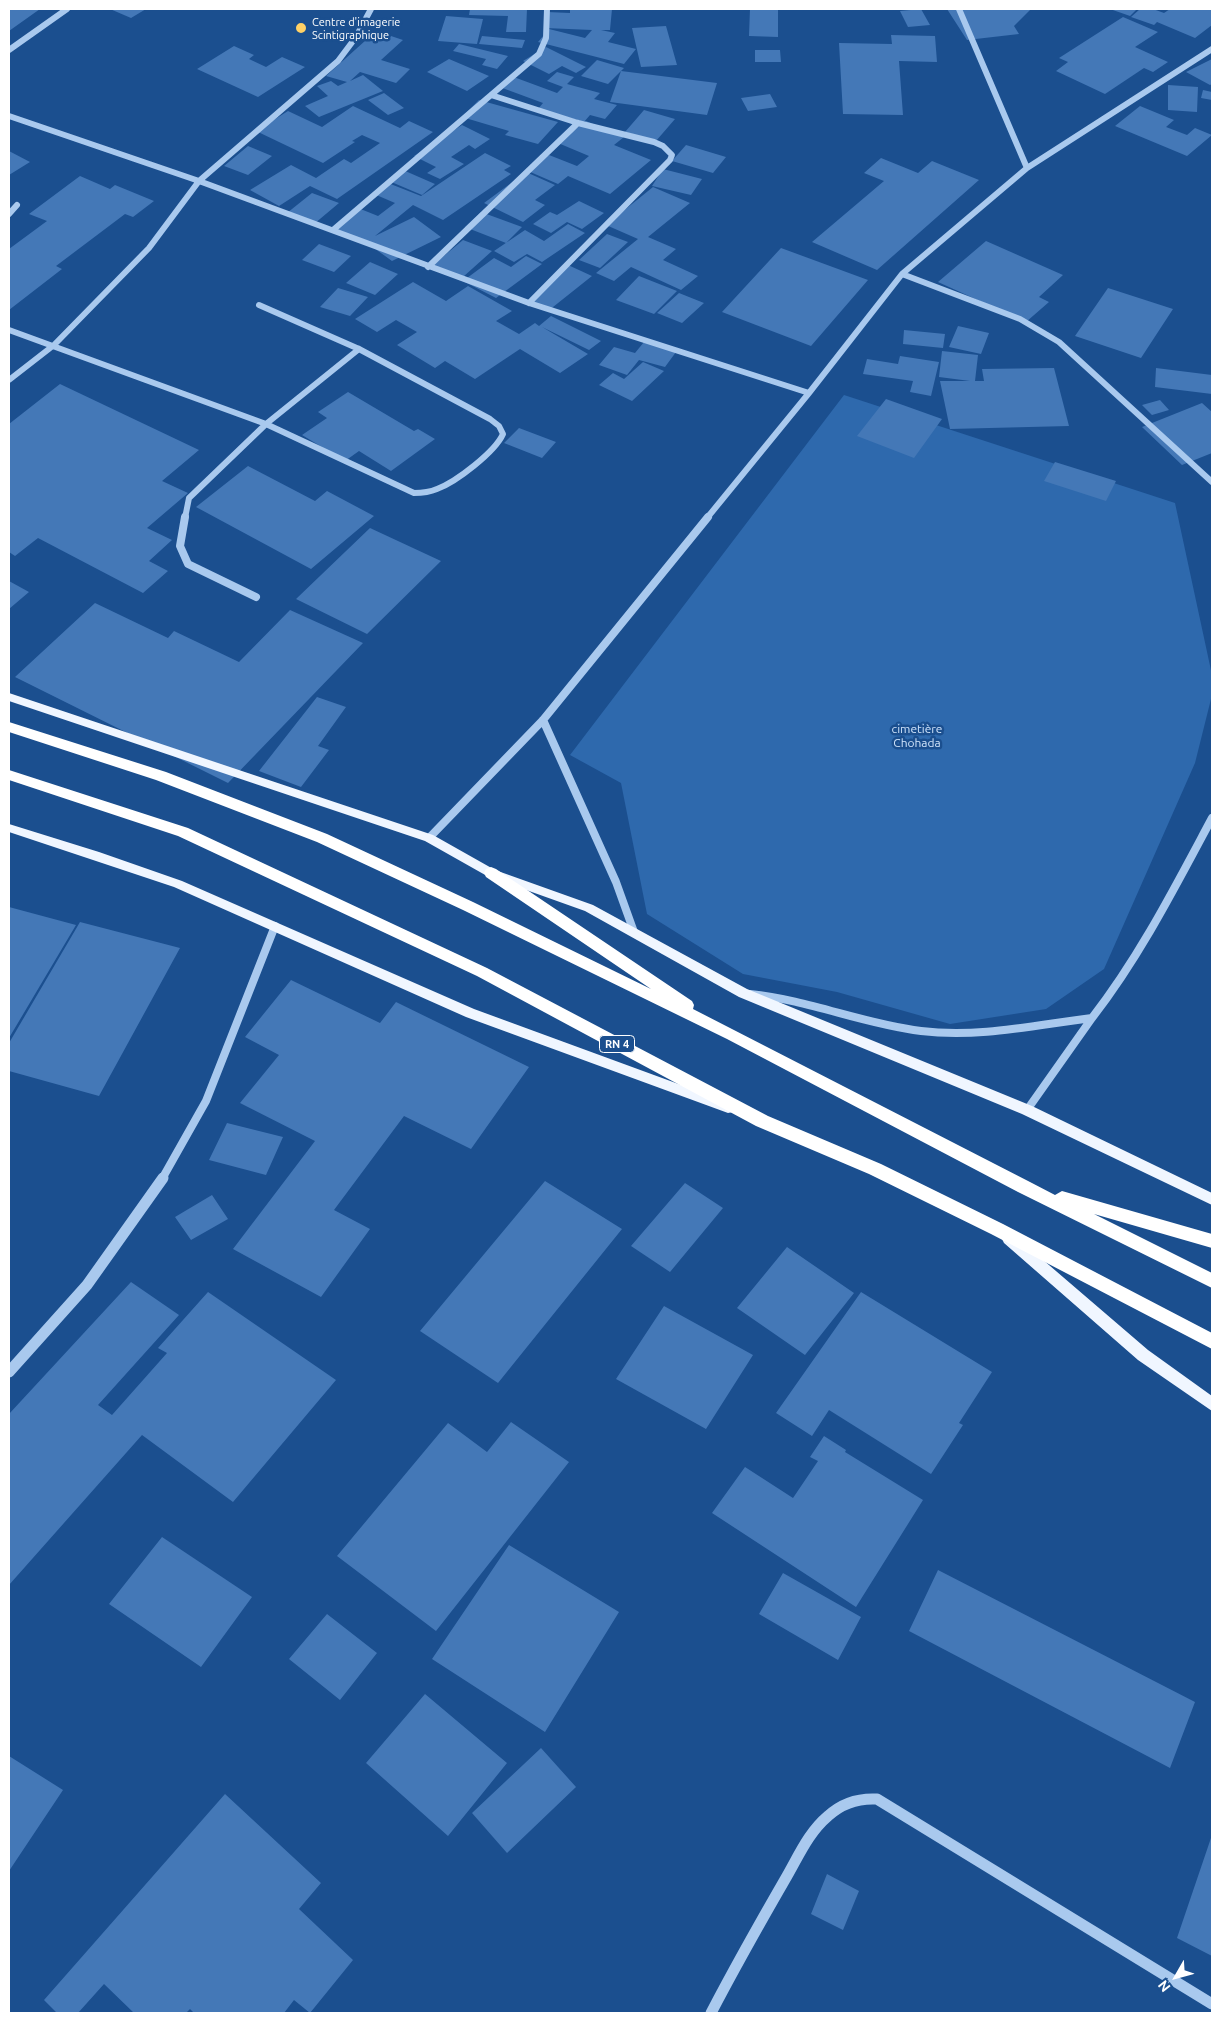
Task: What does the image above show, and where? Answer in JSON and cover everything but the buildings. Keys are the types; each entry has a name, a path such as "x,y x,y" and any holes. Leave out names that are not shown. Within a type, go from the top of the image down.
{"highway":[{"path":"9,727 161,776 322,838 468,906 732,1035 1024,1187 1212,1281"},
{"name":"RN 4","path":"9,776 183,832 482,972 762,1121 875,1169 997,1229 1212,1341"},
{"path":"491,873 732,1035"},
{"path":"1024,1187 1212,1241"}],"main road":[{"path":"9,697 429,838 491,873 589,908 743,993 1026,1110 1212,1199"},
{"path":"9,828 178,884 470,1013 762,1121"},
{"path":"997,1229 1143,1355 1212,1404"}],"street":[{"path":"9,50 67,9"},
{"path":"9,380 54,345 149,248 199,181 338,61 356,36 371,9"},
{"path":"332,230 544,48 547,38 547,9"},
{"path":"958,9 1027,168"},
{"path":"429,838 543,720 809,394 902,274 1027,168 1212,49"},
{"path":"490,96 578,124 654,142 663,146 672,155 670,160 529,303"},
{"path":"9,116 199,181 529,303 809,394"},
{"path":"428,267 578,124"},
{"path":"9,214 17,206"},
{"path":"902,274 1020,319 1059,342 1212,482"},
{"path":"9,330 266,424 414,493 423,494 446,486 500,441 503,434 499,426 490,419 359,349 258,305"},
{"path":"256,597 188,564 180,546 189,498 266,424 359,349"},
{"path":"543,720 616,882 634,932"},
{"path":"1026,1110 1105,1002 1136,954 1212,818"},
{"path":"9,1372 87,1285 158,1186 206,1100 275,926"},
{"path":"743,993 778,995 917,1031 951,1035 985,1033 1045,1023 1092,1018"},
{"path":"710,2013 812,1832 831,1813 852,1800 863,1798 877,1799 1212,2004"}],"green space":[{"name":"cimetière Chohada","path":"844,395 1175,503 1212,675 1212,695 1195,763 1104,969 1046,1009 950,1024 837,992 743,974 647,914 621,783 570,755"}],"place":[{"name":"Centre d'imagerie Scintigraphique","path":"301,28"}]}
